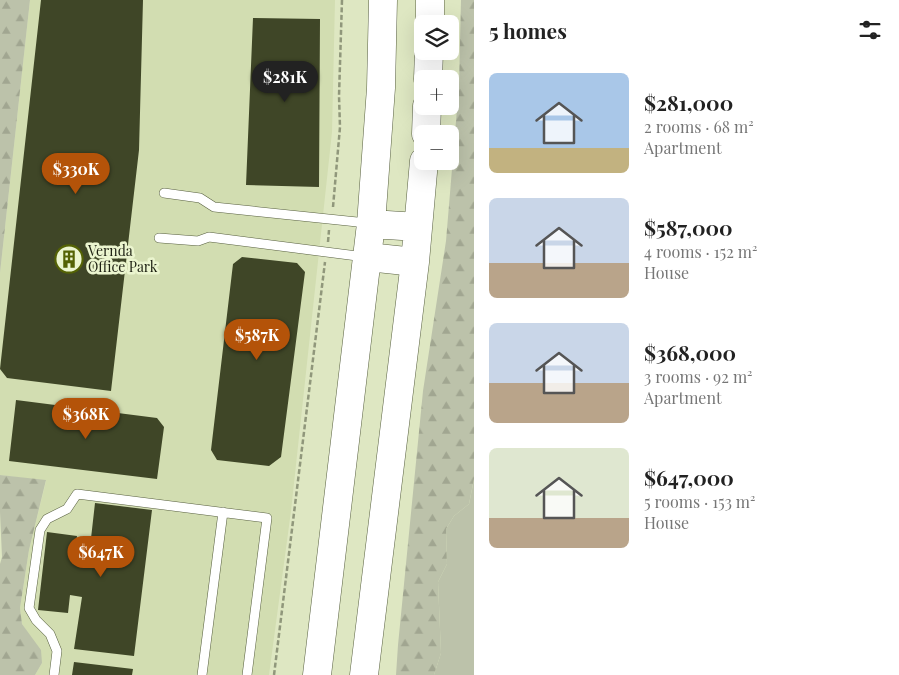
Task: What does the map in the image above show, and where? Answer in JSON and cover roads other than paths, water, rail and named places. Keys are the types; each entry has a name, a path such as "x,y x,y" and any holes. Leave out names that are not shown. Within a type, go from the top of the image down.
{"main road":[{"path":"317,675 368,257 381,88 383,0"},
{"path":"430,0 430,15"},
{"path":"364,675 415,262 423,170"},
{"path":"371,224 418,227"},
{"path":"368,257 415,262"}],"lane":[{"path":"164,193 200,198 214,207 371,224"},
{"path":"159,238 198,241 209,237 368,257"},
{"path":"54,675 58,651 50,634 36,620 29,608 40,530 47,519 67,509 77,494 267,518 247,675"},
{"path":"202,675 223,512"}],"place":[{"name":"Vernda Office Park","path":"69,259"}]}
